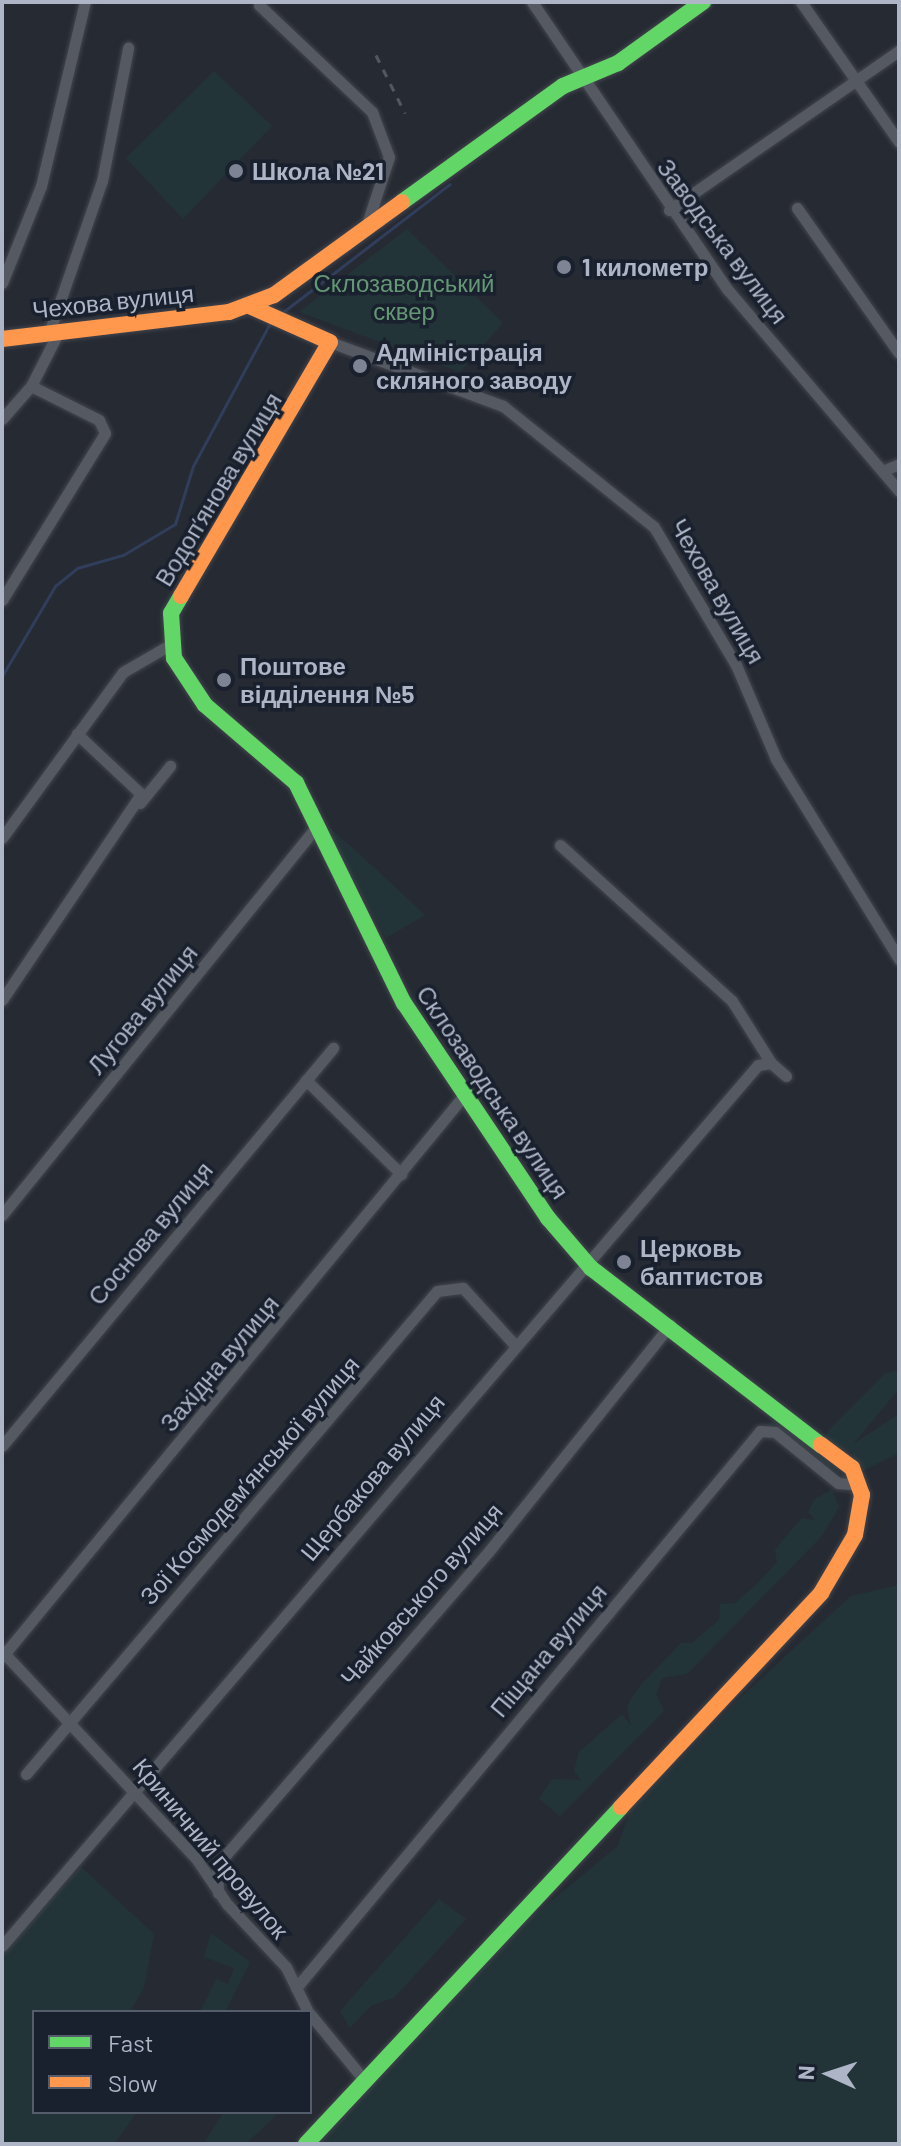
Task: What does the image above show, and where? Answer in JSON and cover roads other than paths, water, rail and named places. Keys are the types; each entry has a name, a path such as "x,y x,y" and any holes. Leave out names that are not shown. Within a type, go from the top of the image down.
{"street":[{"path":"2,283 57,130 85,2"},
{"name":"Заводська вулиця","path":"532,2 669,210 899,491"},
{"name":"Чехова вулиця","path":"2,339 55,330 229,312 249,306 580,79 618,63 703,2"},
{"path":"801,2 899,142"},
{"path":"259,5 372,112 389,157 366,227"},
{"path":"2,419 31,386 55,330 102,181 128,48"},
{"path":"669,210 899,51"},
{"path":"797,208 899,353"},
{"name":"Чехова вулиця","path":"249,306 330,342 503,406 645,517 736,665 776,759 899,959"},
{"name":"Водоп’янова вулиця","path":"173,643 171,613 330,342"},
{"path":"2,600 105,433 99,420 31,386"},
{"path":"882,471 899,464"},
{"path":"2,838 123,672 173,643"},
{"name":"Склозаводська вулиця","path":"173,643 174,658 205,705 296,783 315,829 404,1003 585,1261 852,1468 860,1490"},
{"path":"77,734 134,784 141,794 137,807"},
{"path":"2,1000 137,807 170,766"},
{"name":"Лугова вулиця","path":"2,1215 315,829"},
{"path":"560,845 732,1001 771,1063 786,1076"},
{"name":"Соснова вулиця","path":"2,1446 333,1048"},
{"name":"Щербакова вулиця","path":"2,1946 585,1261 758,1065 771,1063"},
{"path":"306,1080 401,1174"},
{"name":"Західна вулиця","path":"3,1654 465,1094"},
{"name":"Зої Космодем’янської вулиця","path":"26,1774 437,1291 463,1288 514,1344"},
{"name":"Чайковського вулиця","path":"217,1865 489,1551 670,1325"},
{"name":"Піщана вулиця","path":"296,1988 309,1968 760,1431 775,1432 838,1483 860,1490"},
{"path":"306,2144 821,1593 855,1535 860,1490"},
{"name":"Криничний провулок","path":"3,1654 71,1722 195,1857 218,1893 286,1967 307,2010"},
{"path":"195,1857 217,1865 218,1893"},
{"path":"286,1967 309,1968"},
{"name":"Криничний провулок","path":"312,2017 365,2081"}],"waterway":[{"path":"283,312 450,184"},
{"path":"2,676 55,586 77,568 123,555 175,524 193,466 270,323"}],"railway":[{"path":"376,55 405,113"}],"place":[{"name":"Школа №21","path":"236,171"},
{"name":"1 километр","path":"564,267"},
{"name":"Адміністрація скляного заводу","path":"360,366"},
{"name":"Поштове відділення №5","path":"224,680"},
{"name":"Церковь баптистов","path":"624,1262"}],"park label":[{"name":"Склозаводський сквер","path":"404,297"}]}
